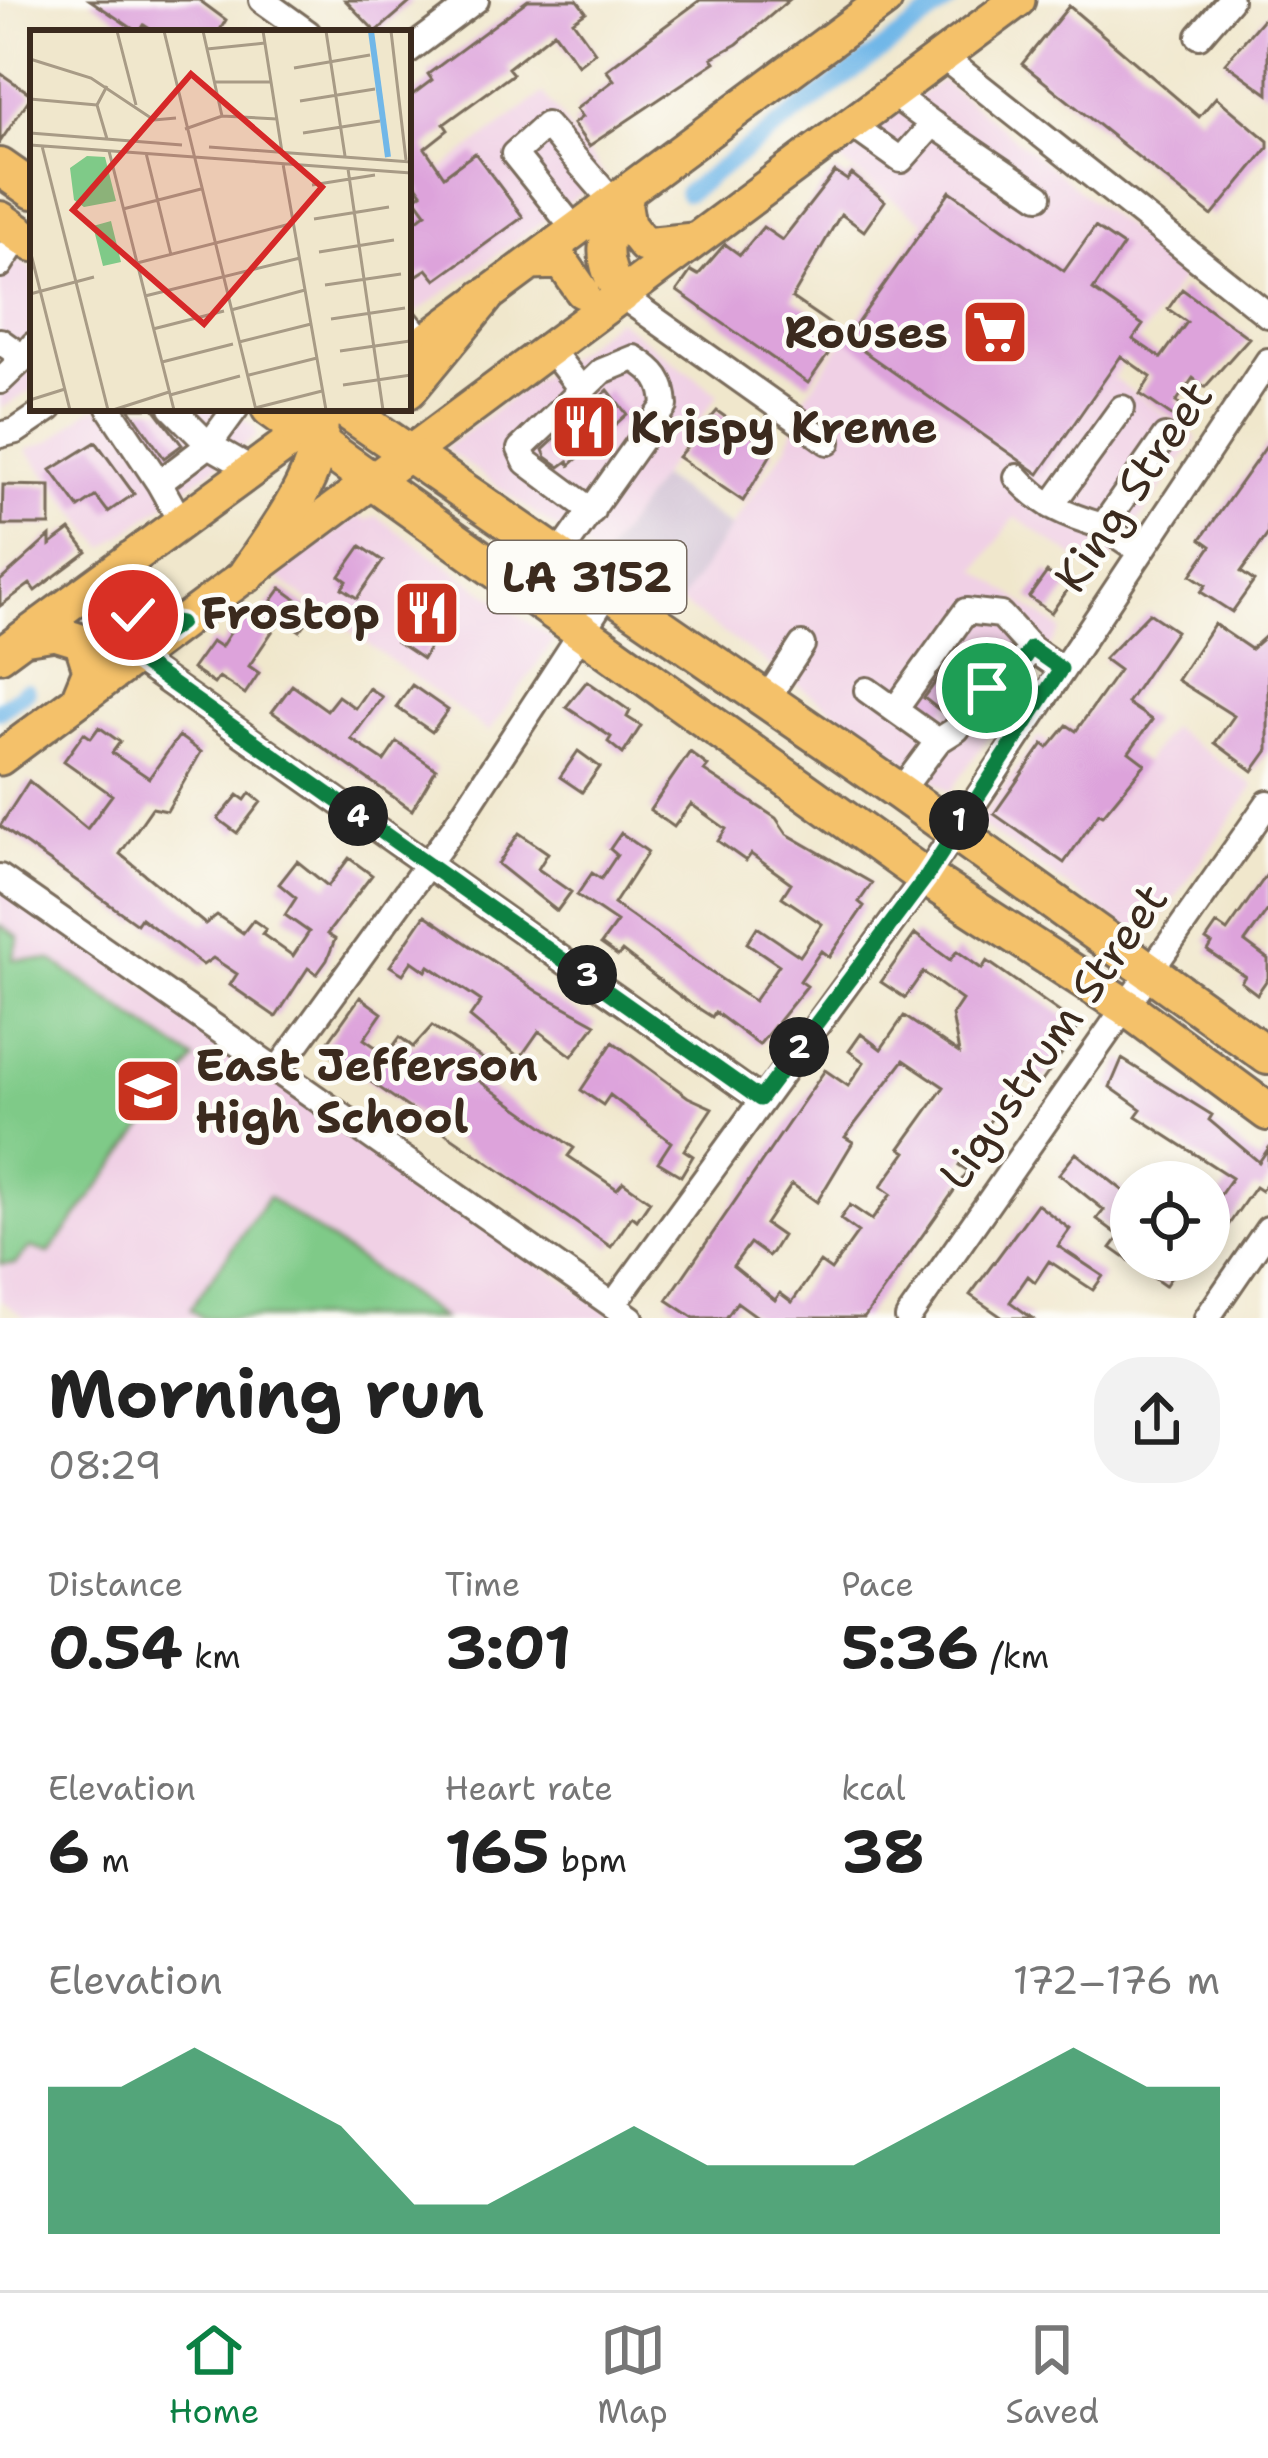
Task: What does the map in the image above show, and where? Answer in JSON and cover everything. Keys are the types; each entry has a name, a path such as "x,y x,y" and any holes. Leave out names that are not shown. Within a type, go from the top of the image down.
{"highway":[{"path":"0,167 30,188"},
{"path":"411,385 484,298"},
{"name":"LA 3152","path":"284,411 323,420 391,450 558,557 900,792 1268,1056"},
{"path":"247,574 306,482 323,420"},
{"name":"LA 3152","path":"391,450 416,514 926,877 1126,1007 1268,1112"},
{"path":"738,742 766,700"}],"main road":[{"path":"413,340 484,298 884,0"},
{"path":"0,758 247,574 391,450 550,349 1018,0"},
{"path":"626,194 628,225 644,245 696,239"},
{"path":"622,296 605,271 603,244 626,194"},
{"path":"550,349 566,330 582,291 585,261 575,230"},
{"path":"531,263 562,262 582,291"},
{"path":"11,646 323,420"},
{"path":"131,558 122,580 125,608 149,621 180,623"},
{"path":"11,646 55,632 81,640 90,670 78,698"}],"street":[{"path":"262,0 304,30"},
{"path":"411,49 476,0"},
{"path":"1199,36 1231,0"},
{"path":"942,56 1268,315"},
{"path":"891,93 1039,196"},
{"path":"849,123 901,160 933,124"},
{"path":"575,230 514,154 546,125 626,194"},
{"path":"622,296 828,442"},
{"path":"653,370 679,335"},
{"path":"0,341 28,351 0,381"},
{"path":"550,349 581,389"},
{"path":"558,557 592,511 665,406 665,386 653,370 634,358 602,371 520,449 526,462 592,511"},
{"name":"King Street","path":"622,1312 760,1099 926,877 952,830 1268,362"},
{"path":"1051,506 1122,408"},
{"path":"0,435 16,431 46,411"},
{"path":"111,411 181,522"},
{"path":"175,411 208,445 253,470"},
{"path":"159,483 208,445 234,411"},
{"path":"1103,526 1165,436"},
{"path":"1017,477 1051,506 1103,526 1140,551"},
{"path":"277,1071 425,864 608,592"},
{"path":"895,710 966,611 1000,615 1031,648 1061,669"},
{"path":"766,700 802,645"},
{"path":"900,792 938,740 957,729 987,688 1020,664 1031,648"},
{"path":"134,657 760,1099"},
{"path":"867,690 938,740"},
{"name":"Ligustrum Street","path":"908,1318 1268,802"},
{"path":"0,878 622,1312"},
{"path":"1207,1318 1268,1229"}],"shaded area":[{"path":"942,80 1184,275 1113,378 1197,438 1101,575 1015,517 977,570 1062,630 950,792 679,602 788,444 801,403 924,222 831,155"},
{"path":"543,93 605,176 411,317 411,194"},
{"path":"0,247 30,268 30,392 0,409"},
{"path":"617,319 718,394 601,561 445,448"},
{"path":"88,411 232,411 255,427 257,436 105,548 26,450 51,441"},
{"path":"660,477 731,527 674,611 601,561"},
{"path":"357,516 366,520 376,516 554,640 489,732 268,571 313,549"},
{"path":"1170,727 1254,786 1145,941 978,823 1039,736 1122,794"},
{"name":"East Jefferson High School","path":"0,883 617,1318 26,1318 0,1300"}],"green space":[{"path":"0,925 19,938 13,959 51,960 195,1060 49,1253 30,1247 15,1264 1,1264"},
{"path":"268,1197 442,1318 203,1318 190,1309"}],"building":[{"path":"90,0 199,0 226,20 220,30 152,30 144,25 135,30"},
{"path":"345,0 413,0 378,30"},
{"path":"528,0 577,0 586,12 573,21 595,52 578,65 554,32 508,68 513,74 444,124 448,130 425,148 444,176 475,153 523,217 436,280 427,269 411,279 411,225 426,213 415,198 422,193 411,178 411,96 432,80 428,74"},
{"path":"700,0 789,0 737,44 712,58 715,62 589,146 573,124 582,117 576,109 614,80 606,70"},
{"path":"1069,6 1199,117 1216,97 1268,141 1268,148 1212,216 1022,64"},
{"path":"1268,13 1268,94 1225,63"},
{"path":"0,73 30,98 0,142"},
{"path":"835,172 847,180 852,174 885,201 864,231 841,214 792,298 843,333 808,383 677,291 691,271 698,275 725,244 740,255 763,227 782,240"},
{"name":"Rouses","path":"950,191 1064,271 1095,227 1123,246 1093,290 1143,325 1133,339 1161,358 1187,322 1168,309 1182,289 1249,338 1205,387 1193,378 1176,402 1194,414 1186,426 1140,394 1151,377 1121,356 1039,474 846,339"},
{"name":"Krispy Kreme","path":"608,390 627,414 570,465 568,461 560,467 546,457 543,450"},
{"path":"131,411 156,411 182,445 164,458"},
{"path":"717,411 773,451 743,501 678,457"},
{"path":"96,442 134,494 108,512 96,496 79,508 51,470"},
{"path":"1268,444 1268,534 1241,572 1254,581 1232,612 1201,592 1206,585 1191,575 1211,546 1201,539"},
{"path":"3,485 50,486 50,525 2,525"},
{"path":"70,530 87,552 35,591 30,584 0,606 0,581 50,536 50,545"},
{"path":"361,546 383,561 357,598 342,588 347,581 340,576"},
{"path":"1047,572 1069,588 1051,613 1029,597"},
{"name":"Frostop","path":"434,586 455,601 423,659 396,641"},
{"path":"281,588 314,612 300,631 283,619 274,629 249,666 259,673 245,694 219,677 214,684 192,669 212,641 221,647 244,611 258,620"},
{"path":"1149,613 1176,631 1127,703 1152,720 1129,752 1145,764 1103,815 1099,813 1064,863 994,814 1043,744 1048,748 1067,725 1076,731 1119,670 1104,659"},
{"path":"1214,624 1251,649 1268,634 1268,750 1253,771 1215,743 1234,716 1177,680"},
{"path":"960,648 979,661 942,712 924,698"},
{"path":"587,681 630,711 627,717 641,726 623,754 608,742 611,737 566,707"},
{"path":"292,685 327,710 338,696 355,708 369,688 382,697 351,739 384,761 397,742 436,769 412,810 272,712"},
{"path":"412,685 448,710 432,732 396,707"},
{"path":"99,727 120,742 112,753 149,778 179,736 201,752 167,811 152,808 120,854 205,924 217,915 243,933 253,920 266,929 262,934 293,956 309,932 285,915 296,898 279,884 297,861 328,886 349,858 372,875 327,934 335,939 327,960 317,974 308,968 276,1017 230,985 237,974 213,958 203,965 141,918 137,924 0,826 29,781 87,829 112,795 64,761 84,733 91,738"},
{"path":"578,751 600,767 582,792 560,777"},
{"path":"690,752 708,766 704,771 776,818 787,834 872,883 859,902 864,906 829,957 821,951 800,981 807,986 759,1045 715,1012 712,1017 684,999 622,951 618,956 601,944 617,922 577,895 592,873 601,879 617,855 610,849 621,833 648,852 614,904 709,971 754,1001 779,965 747,943 757,927 800,956 822,924 782,897 791,883 751,854 746,861 718,841 726,829 691,804 674,827 650,810"},
{"path":"250,793 261,802 237,833 218,819 238,795 245,800"},
{"path":"519,833 548,853 538,869 571,892 557,911 498,864"},
{"path":"1268,873 1268,910 1245,942 1268,959 1268,978 1257,994 1241,982 1245,976 1208,951 1212,944 1206,940 1217,924 1227,931"},
{"path":"425,915 538,992 596,1024 572,1056 539,1031 520,1058 470,1017 481,1001 429,966 426,971 412,961 403,974 390,966"},
{"path":"915,934 950,960 957,951 982,969 987,961 1079,1026 1038,1087 1022,1075 959,1165 968,1171 864,1318 759,1318 737,1302 726,1318 694,1318 667,1300 825,1070 848,1086 864,1062 849,1051 861,1034 881,1049 904,1016 959,1053 952,1015 962,1000 923,972 905,998 881,982","holes":["904,1060 944,1087 900,1148 906,1152 881,1187 891,1194 872,1220 850,1205 840,1219 858,1232 831,1270 820,1262 792,1302 780,1293 775,1300 733,1266 750,1243 768,1256 772,1252 782,1236 765,1224 792,1184 817,1202 853,1142 845,1137"]},
{"path":"360,997 382,1013 364,1039 387,1055 400,1037 413,1047 432,1026 483,1059 471,1075 574,1148 568,1156 617,1189 623,1182 650,1201 637,1220 632,1216 611,1247 323,1049"},
{"path":"613,1042 688,1097 712,1108 684,1150 693,1156 681,1176 658,1162 671,1142 610,1095 603,1105 581,1090"},
{"path":"1122,1059 1212,1115 1209,1120 1259,1162 1268,1149 1268,1181 1261,1191 1255,1187 1230,1223 1230,1161 1206,1161 1136,1116 1141,1109 1110,1087"},
{"path":"1076,1153 1110,1180 1110,1229 1097,1219 1104,1210 1059,1174"},
{"path":"1037,1204 1070,1229 1058,1246 1103,1276 1093,1290 1049,1261 1035,1282 1028,1276 1010,1302 1032,1318 1003,1318 970,1295"}],"waterway":[{"path":"687,193 950,0"},
{"path":"0,710 26,691"}],"place":[{"name":"Rouses","path":"995,332"},
{"name":"Krispy Kreme","path":"584,427"},
{"name":"Frostop","path":"427,613"},
{"name":"East Jefferson High School","path":"148,1091"}],"route":[{"path":"133,615 180,623 134,657 760,1099 926,877 952,830 1061,669 1031,648 1020,664 987,688"}]}
